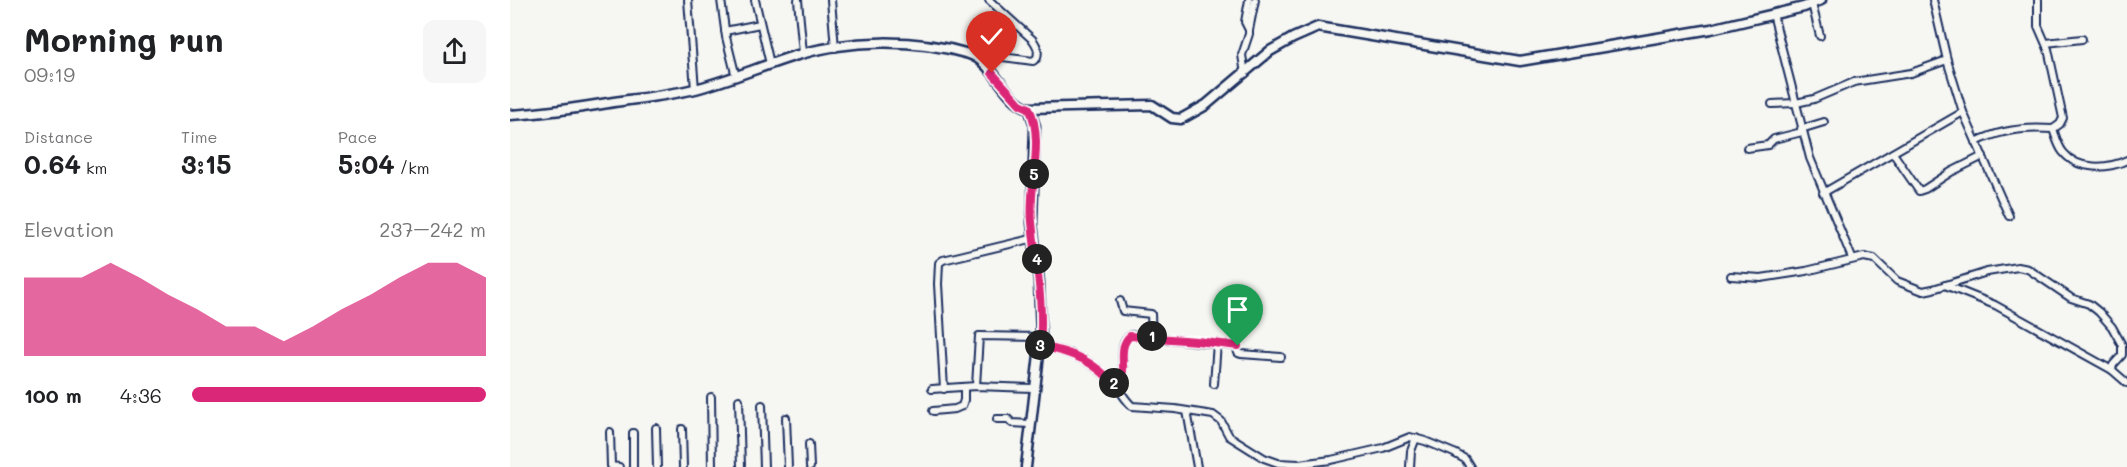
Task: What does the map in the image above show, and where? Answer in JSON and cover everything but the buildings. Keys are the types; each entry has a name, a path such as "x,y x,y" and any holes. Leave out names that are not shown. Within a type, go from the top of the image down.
{"street":[{"path":"688,0 695,88"},
{"path":"721,0 725,31 736,77"},
{"path":"755,0 771,64"},
{"path":"798,0 803,53"},
{"path":"831,0 835,48"},
{"path":"981,61 995,56 1033,61 1038,54 1038,47 1033,40 989,0"},
{"path":"1249,0 1245,22 1249,30"},
{"path":"1245,74 1242,55 1255,0"},
{"path":"510,115 579,108 695,88 736,77 803,53 872,43 912,44 972,55 981,61 1020,104 1029,108 1152,105 1172,118 1180,119 1197,112 1276,48 1318,27 1520,61 1694,32 1773,14 1821,0"},
{"path":"1933,0 1947,60 1963,112 2009,216"},
{"path":"1976,142 1989,136 2028,128 2053,129 2060,124 2063,118 2046,43 2038,26 2038,0"},
{"path":"1812,4 1820,36"},
{"path":"1773,14 1802,131 1823,193 1851,258"},
{"path":"725,31 760,24"},
{"path":"2046,43 2082,39"},
{"path":"1772,104 1796,103 1814,99 1854,82 1911,73 1947,60"},
{"path":"1026,467 1040,341 1032,212 1035,126 1029,108"},
{"path":"1823,193 1963,112"},
{"path":"1747,148 1767,145 1774,140 1824,122"},
{"path":"2053,129 2062,152 2079,163 2105,167 2127,160"},
{"path":"1893,153 1919,191 1983,156"},
{"path":"944,389 938,284 939,263 1035,238"},
{"path":"1731,276 1751,278 1799,272 1851,258 1870,257 1897,281 1914,288 1930,290 1987,272 2018,267 2034,272 2072,298 2084,301 2096,308 2112,327 2123,350 2112,370"},
{"path":"1945,285 1995,305 2112,370 2127,383"},
{"path":"1120,301 1123,311 1151,314 1152,336"},
{"path":"1118,388 1124,378 1122,359 1127,338 1131,335 1217,343 1237,346 1238,353 1242,354 1281,357"},
{"path":"975,386 979,336 1040,341 1081,357 1101,371 1132,406 1213,415 1223,423 1229,436 1273,462 1299,464 1332,459 1383,448 1406,438 1416,438 1460,456 1470,467"},
{"path":"1214,384 1217,343"},
{"path":"932,389 975,386 1033,388"},
{"path":"933,411 962,406 964,387"},
{"path":"711,397 712,467"},
{"path":"739,400 741,467"},
{"path":"762,405 764,467"},
{"path":"1187,411 1197,467"},
{"path":"786,418 788,467"},
{"path":"997,419 1008,419 1012,423 1030,423"},
{"path":"656,429 657,467"},
{"path":"682,429 683,467"},
{"path":"610,432 611,466 619,467"},
{"path":"633,433 633,467"},
{"path":"1410,467 1411,451 1416,438"},
{"path":"809,444 810,467"}],"route":[{"path":"992,73 1020,104 1029,108 1035,126 1032,222 1039,282 1040,346 1081,357 1101,371 1118,388 1124,378 1123,349 1126,339 1130,336 1238,346"}]}
